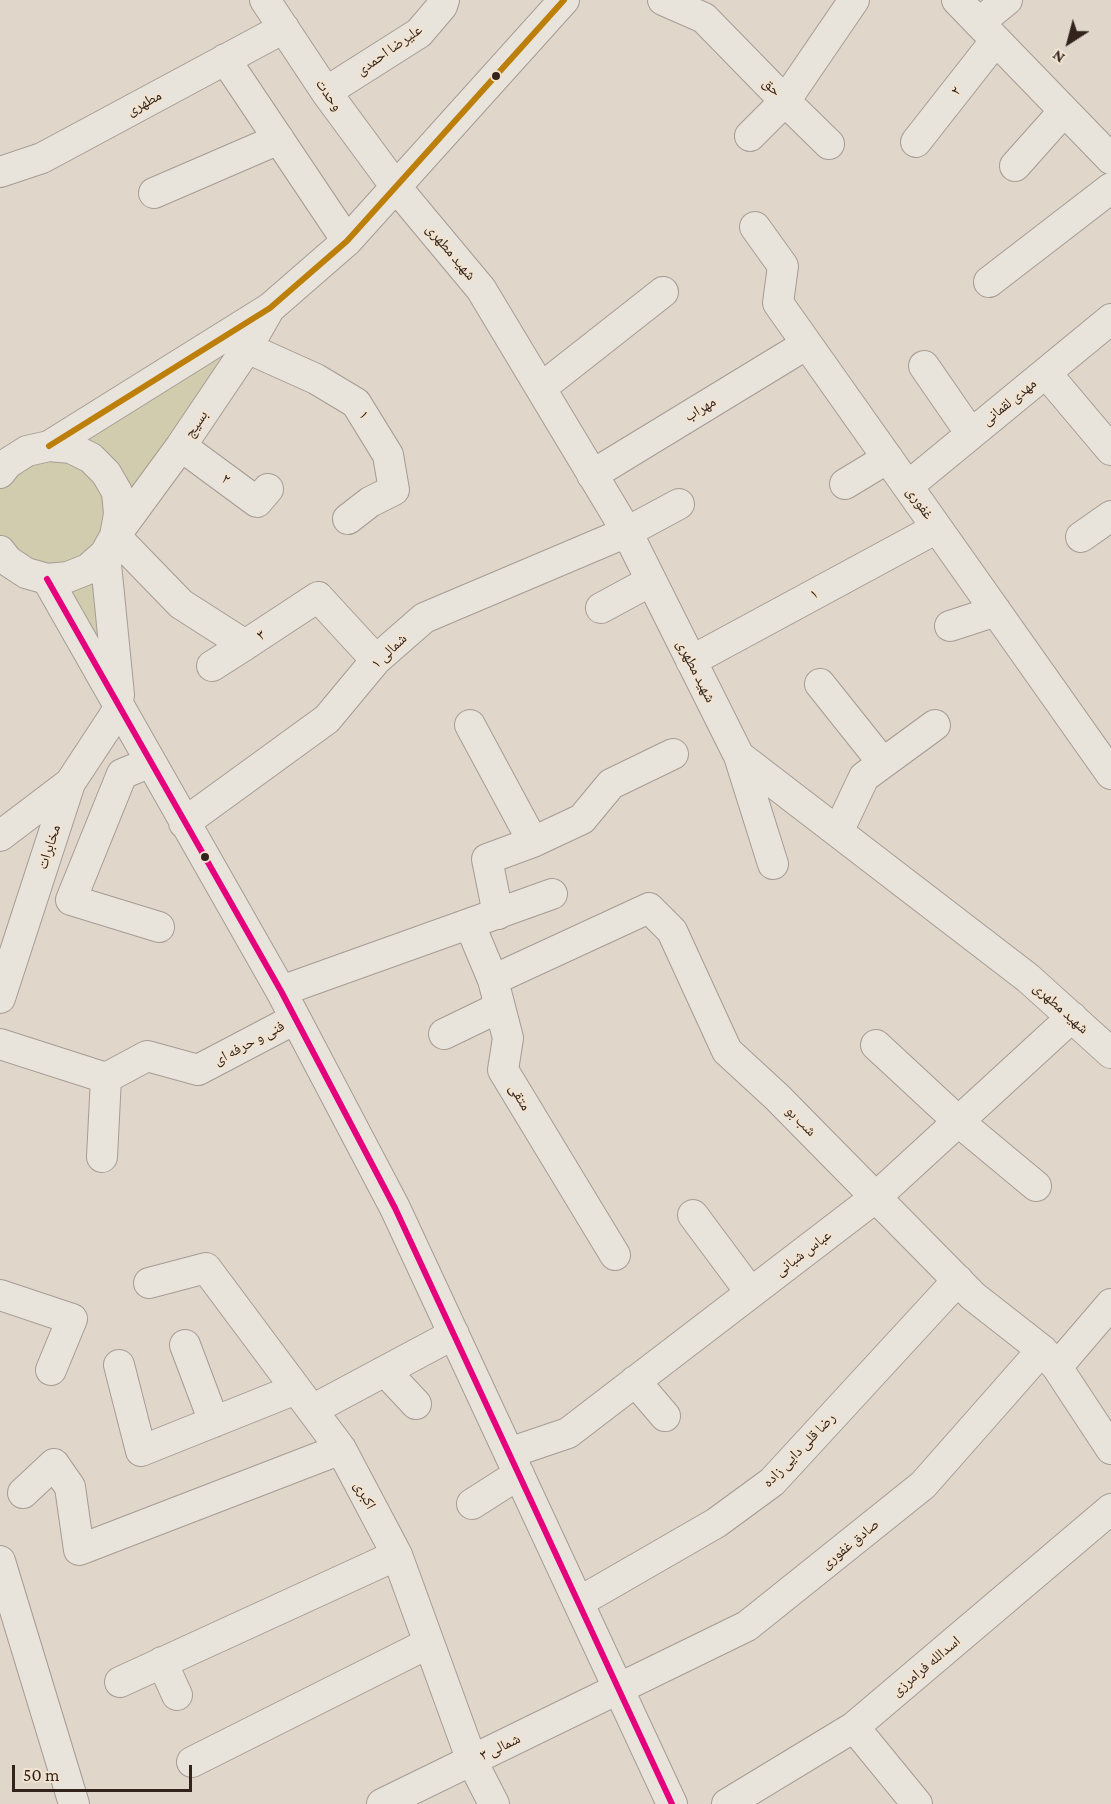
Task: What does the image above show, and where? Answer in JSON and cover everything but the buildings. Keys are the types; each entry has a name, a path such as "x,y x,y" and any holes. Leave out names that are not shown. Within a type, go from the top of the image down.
{"street":[{"name":"وحدت","path":"265,0 326,92 396,187"},
{"name":"علیرضا احمدی","path":"326,92 419,33 442,6 444,0"},
{"name":"بسیج","path":"49,446 270,308 347,241 564,0"},
{"name":"حق","path":"663,0 704,18 785,101 854,0"},
{"path":"957,0 1111,159"},
{"name":"۲","path":"916,142 1008,0"},
{"name":"مطهری","path":"0,172 42,158 284,27"},
{"path":"225,59 347,241"},
{"path":"750,136 785,101 829,144"},
{"path":"1015,166 1064,111"},
{"path":"154,194 279,139"},
{"name":"شهید مطهری","path":"396,187 482,289 627,532 739,756 1029,978 1111,1053"},
{"path":"989,282 1111,188"},
{"name":"غفوری","path":"755,227 783,266 778,303 1111,774"},
{"path":"541,388 663,292"},
{"name":"بسیج","path":"47,579 69,577 88,569 110,545 181,446 247,348 270,308"},
{"name":"مهدی لقمانی","path":"908,486 1111,319"},
{"name":"مهراب","path":"592,475 807,344"},
{"name":"۱","path":"247,348 316,379 356,403 388,455 394,490 370,502 348,519"},
{"path":"924,366 971,434"},
{"path":"1046,372 1111,450"},
{"path":"3,467 27,451 49,446 71,448 90,458 106,473 117,492 120,514 110,545 120,707"},
{"name":"۲","path":"181,446 257,502 268,489"},
{"path":"846,484 888,458"},
{"name":"۱ شمالی","path":"184,823 327,719 376,660 424,618 627,532 679,504"},
{"path":"1081,537 1111,516"},
{"name":"۱","path":"692,661 937,528"},
{"name":"۳","path":"110,545 181,604 245,645 318,597 376,660"},
{"path":"3,558 26,573 47,579 281,992 395,1208 672,1804"},
{"path":"602,608 651,581"},
{"path":"951,626 996,611"},
{"path":"212,666 245,645"},
{"path":"820,684 884,763"},
{"name":"مخابرات","path":"0,998 70,783 120,707"},
{"path":"470,725 533,842"},
{"path":"838,832 864,777 935,725"},
{"path":"498,914 488,859 533,842 582,819 611,784 673,754"},
{"path":"739,756 773,864"},
{"path":"151,762 122,774 71,900 159,927"},
{"path":"0,836 70,783"},
{"path":"281,992 552,894"},
{"name":"شب بو","path":"496,993 649,908 672,931 727,1051 777,1097 973,1296 1050,1358 1111,1449"},
{"name":"متقی","path":"470,925 496,993 508,1038 503,1070 615,1255"},
{"path":"444,1034 496,993"},
{"name":"عباس شبانی","path":"472,1504 514,1463 568,1433 635,1381 682,1330 751,1293 876,1197 1072,1017"},
{"name":"فنی و حرفه ای","path":"106,1078 147,1056 198,1070 295,1019"},
{"path":"0,1044 106,1078 102,1157"},
{"path":"876,1045 958,1122 1036,1186"},
{"path":"693,1215 751,1293"},
{"name":"اکبری","path":"149,1283 206,1268 341,1449 397,1555 472,1761 494,1804"},
{"name":"رضا قلی دایی زاده","path":"579,1602 716,1523 772,1482 957,1280"},
{"path":"0,1295 72,1319 51,1370"},
{"path":"1050,1358 1111,1304"},
{"path":"119,1365 141,1451 214,1422 304,1399 385,1371 454,1334"},
{"path":"185,1345 214,1422"},
{"name":"صادق غفوری","path":"619,1690 747,1626 923,1485 1050,1358"},
{"path":"385,1371 416,1404"},
{"path":"635,1381 665,1416"},
{"path":"23,1493 54,1464 70,1487 79,1550 341,1449"},
{"name":"اسدالله فرامرزی","path":"727,1804 854,1727 1111,1509"},
{"path":"120,1682 397,1555"},
{"path":"0,1561 74,1804"},
{"path":"192,1762 429,1643"},
{"path":"162,1662 177,1695"},
{"name":"۳ شمالی","path":"382,1804 619,1690"},
{"path":"854,1727 917,1804"}],"shaded area":[{"path":"248,330 126,511 71,439"},
{"path":"29,459 83,463 107,494 106,533 81,563 42,569 0,537 0,487"},
{"path":"102,562 115,691 53,581"}],"transit line":[{"path":"49,446 270,308 347,241 564,0"},
{"path":"47,579 281,991 395,1208 672,1804"}]}
